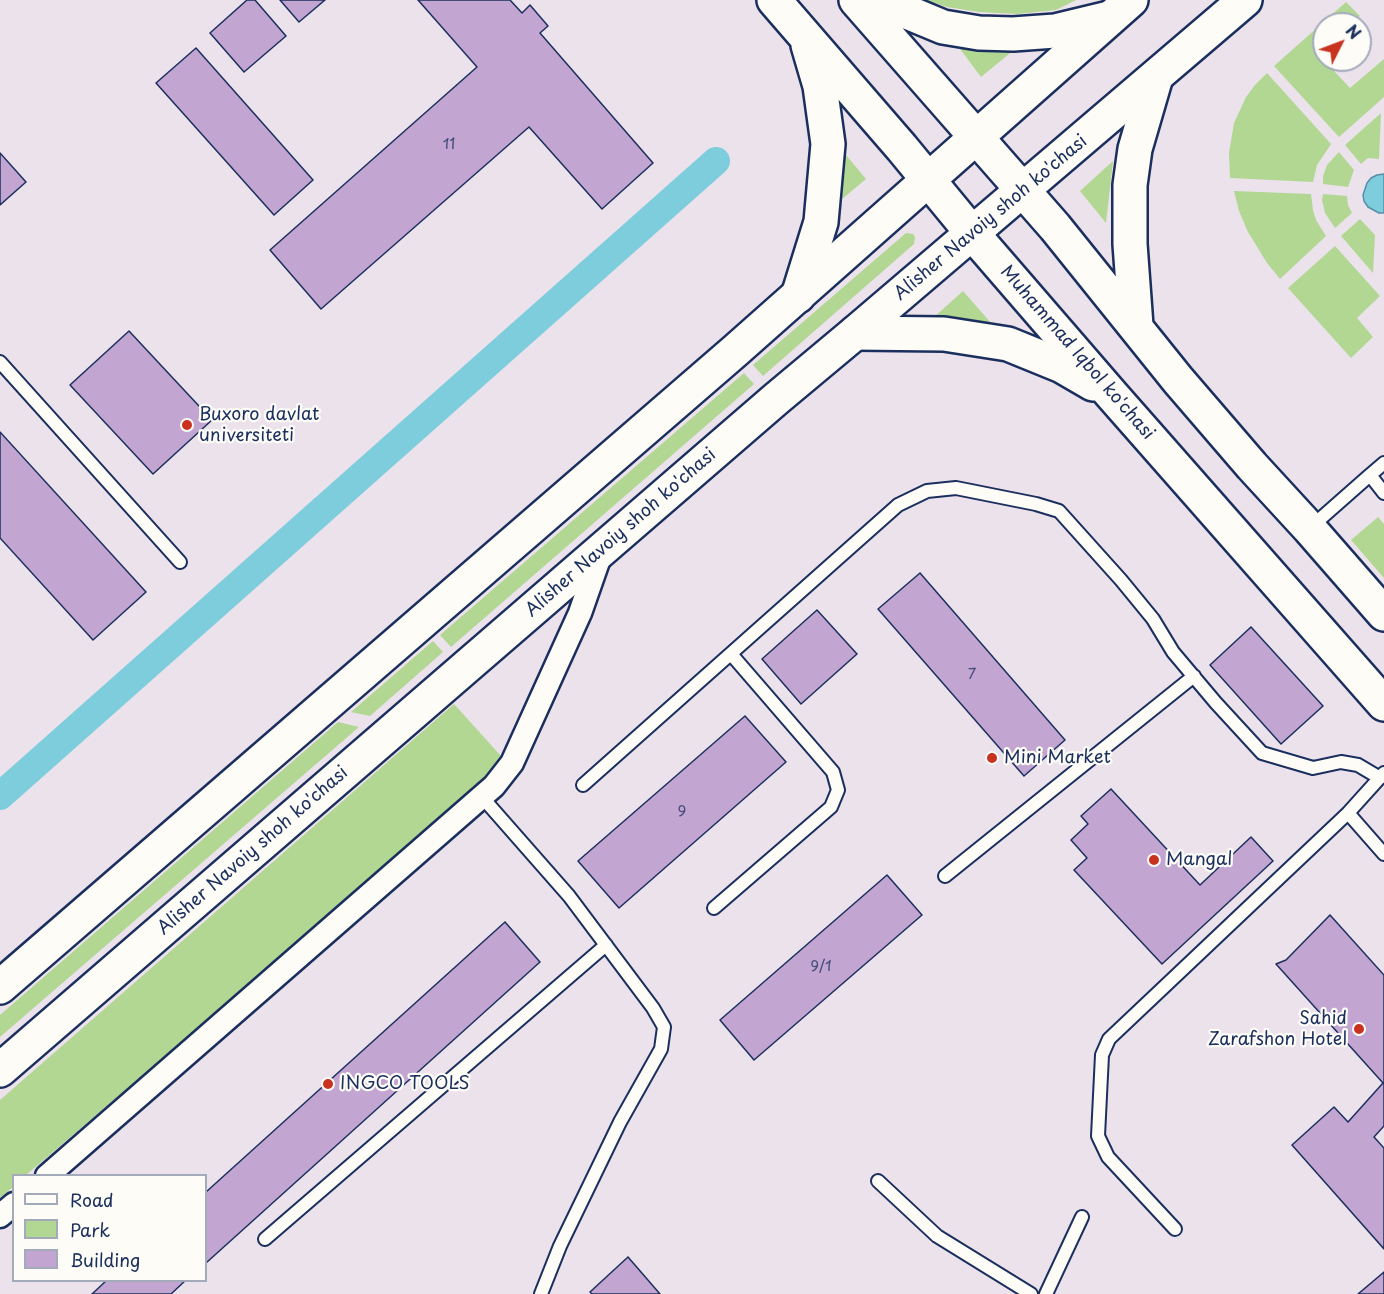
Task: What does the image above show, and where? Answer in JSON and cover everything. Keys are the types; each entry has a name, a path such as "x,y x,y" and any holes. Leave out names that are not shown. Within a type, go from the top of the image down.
{"main road":[{"name":"Muhammad Iqbol ko'chasi","path":"774,0 1112,395 1384,704"},
{"path":"856,0 1023,190 1178,380 1384,614"},
{"path":"878,0 943,27 979,33 1013,34 1055,31 1120,9"},
{"name":"Alisher Navoiy shoh ko'chasi","path":"0,1070 776,399 1245,0"},
{"path":"0,987 798,296 1120,9"},
{"path":"798,296 821,222 828,144 820,86 806,37"},
{"path":"1136,326 1130,244 1130,185 1134,149 1156,77"},
{"path":"855,333 944,334 1008,344 1062,366 1112,395"}],"street":[{"path":"48,1174 494,786 512,763 580,613 602,550"},
{"path":"0,1216 12,1206"}],"lane":[{"path":"0,362 180,562"},
{"path":"1309,528 1384,463"},
{"path":"1370,475 1384,493"},
{"path":"583,785 898,506 927,491 956,488 1036,504 1059,511 1153,619 1173,652 1262,753 1313,768 1341,762 1358,765 1382,776 1348,813 1109,1039 1102,1054 1098,1136 1108,1157 1175,1228"},
{"path":"714,908 831,807 838,790 833,772 731,654"},
{"path":"945,876 1194,676"},
{"path":"482,796 568,896 653,1008 664,1027 661,1049 615,1132 560,1246 541,1294"},
{"path":"1348,813 1384,854"},
{"path":"265,1239 606,945"},
{"path":"878,1181 937,1236 1031,1294"},
{"path":"1046,1294 1082,1216"}],"green space":[{"path":"926,0 1076,0 1056,10 1017,14 979,12 947,7"},
{"path":"1346,2 1356,12 1335,12"},
{"path":"1312,32 1312,72 1335,72 1350,88 1369,72 1372,72 1372,69 1384,59 1384,97 1339,137 1274,66"},
{"path":"957,45 1015,49 981,77"},
{"path":"1267,73 1331,144 1317,165 1313,182 1230,178 1229,153 1234,123 1246,97"},
{"path":"1381,113 1379,159 1368,158 1361,164 1345,145"},
{"path":"841,149 866,179 836,204"},
{"path":"1339,152 1354,170 1348,187 1323,184 1327,165"},
{"path":"1113,161 1106,223 1080,191"},
{"path":"1234,191 1311,194 1316,220 1326,236 1280,279 1248,232"},
{"path":"1323,194 1347,196 1352,213 1335,228 1325,213"},
{"path":"1360,219 1375,235 1373,273 1341,236"},
{"path":"906,233 913,234 914,244 763,376 753,365"},
{"path":"1335,246 1380,296 1357,318 1373,337 1351,358 1288,288"},
{"path":"963,291 991,323 932,319"},
{"path":"744,373 754,384 451,647 440,635"},
{"path":"1378,517 1384,524 1384,578 1351,540"},
{"path":"433,641 443,652 370,716 351,712"},
{"path":"454,704 501,756 466,799 27,1174 12,1174 12,1188 0,1198 0,1100"},
{"path":"338,722 359,727 0,1037 0,1015"}],"water":[{"path":"1384,174 1384,213 1379,213 1368,207 1363,195 1371,178"}],"building":[{"path":"247,0 255,0 286,36 244,72 210,33"},
{"path":"280,0 325,0 299,22"},
{"path":"418,0 510,0 522,13 530,5 548,26 540,33 653,163 602,209 529,127 321,309 270,250 477,67"},
{"path":"196,48 313,180 274,215 156,83"},
{"path":"0,153 26,182 0,205"},
{"path":"129,331 212,420 153,474 70,385"},
{"path":"0,432 146,592 93,640 0,538"},
{"path":"920,573 1065,740 1024,776 878,609"},
{"path":"817,610 857,654 801,704 762,659"},
{"path":"1251,627 1323,706 1281,744 1210,665"},
{"path":"745,716 786,762 619,908 578,861"},
{"path":"1111,789 1200,885 1251,837 1273,861 1162,964 1074,870 1087,858 1071,840 1088,824 1081,816"},
{"path":"887,875 922,915 754,1060 720,1020"},
{"name":"Sahid Zarafshon Hotel","path":"1330,915 1384,975 1384,1126 1374,1137 1384,1148 1384,1249 1292,1145 1334,1107 1348,1122 1383,1083 1276,964 1286,960"},
{"path":"505,922 540,962 207,1262 207,1191"},
{"path":"628,1257 660,1294 592,1294 590,1292"},
{"path":"1384,1272 1384,1294 1358,1294"},
{"path":"105,1282 184,1282 171,1294 92,1294"}],"waterway":[{"path":"0,796 716,161"}],"place":[{"name":"Buxoro davlat universiteti","path":"187,425"},
{"name":"Mini Market","path":"992,758"},
{"name":"Mangal","path":"1154,860"},
{"name":"Sahid Zarafshon Hotel","path":"1359,1029"},
{"name":"INGCO TOOLS","path":"328,1084"}]}
